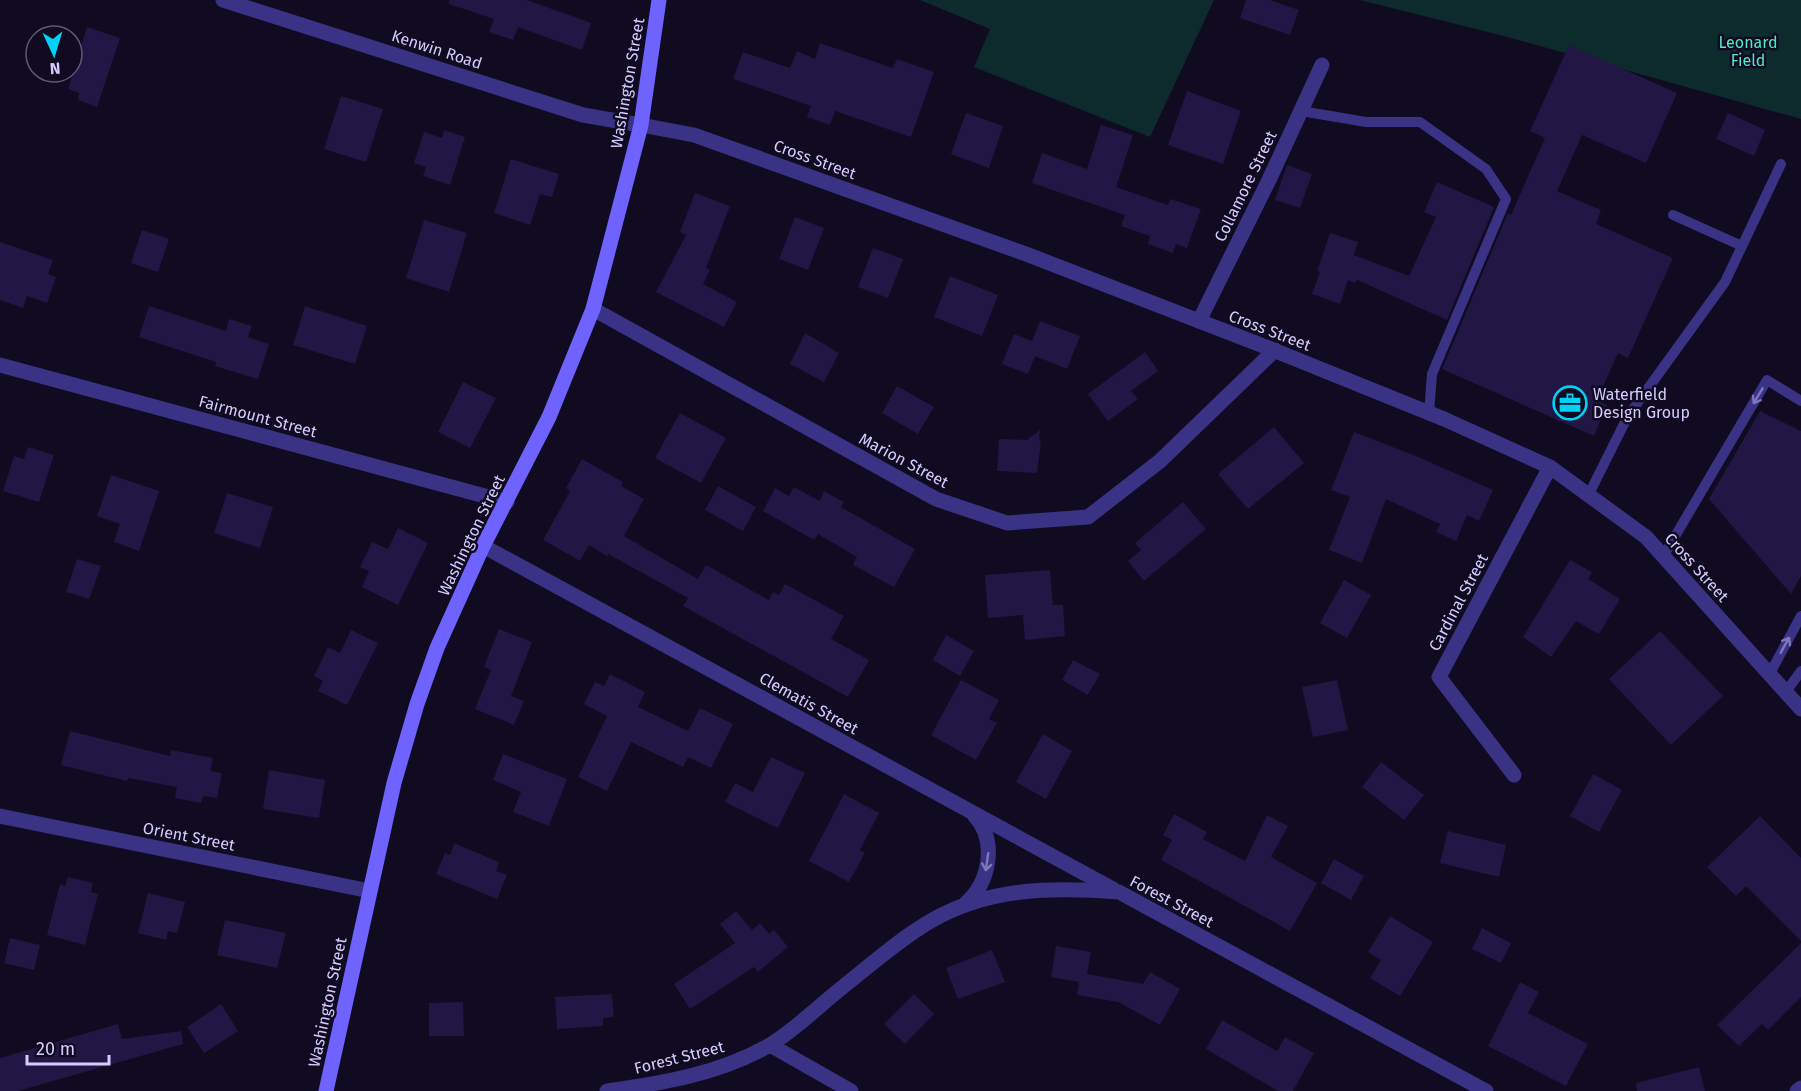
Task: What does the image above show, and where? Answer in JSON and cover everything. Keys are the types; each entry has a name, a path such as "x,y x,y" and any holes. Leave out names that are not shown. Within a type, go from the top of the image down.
{"main road":[{"name":"Washington Street","path":"326,1091 393,783 437,648 483,546 549,417 593,309 641,125 659,0"}],"street":[{"name":"Kenwin Road","path":"223,0 583,115 641,125"},
{"name":"Collamore Street","path":"1198,321 1269,180 1322,65"},
{"name":"Cross Street","path":"641,125 694,135 1026,254 1275,350 1429,413 1551,467 1646,537 1801,710"},
{"name":"Marion Street","path":"593,309 936,499 1007,523 1088,517 1160,461 1275,350"},
{"name":"Fairmount Street","path":"0,365 507,502"},
{"name":"Cardinal Street","path":"1514,775 1439,676 1551,467"},
{"name":"Clematis Street","path":"483,546 1119,892"},
{"path":"960,908 978,889 984,878 988,859 984,828 972,812"},
{"name":"Orient Street","path":"0,816 370,891"},
{"name":"Forest Street","path":"607,1091 678,1080 713,1071 743,1059 770,1045 905,938 930,921 960,908 983,899 1032,890 1076,888 1119,892 1486,1091"},
{"path":"770,1045 851,1091"},
{"path":"1797,1091 1801,1088"}],"lane":[{"path":"1301,111 1366,122 1420,122 1486,169 1506,199 1432,374 1429,413"},
{"path":"1589,494 1628,416 1725,282 1781,164"},
{"path":"1673,215 1742,246"},
{"path":"1664,555 1767,380 1801,401"},
{"path":"1769,675 1801,616"},
{"path":"1785,693 1801,671"}],"green space":[{"path":"920,0 1214,0 1150,137 974,67 990,29"},
{"name":"Leonard Field","path":"1360,0 1801,0 1801,119 1504,36"}],"building":[{"path":"449,0 527,0 591,23 582,50 518,27 513,40 489,32 494,19 449,4"},
{"path":"1246,0 1270,0 1299,10 1290,35 1240,18"},
{"path":"87,27 120,38 97,107 78,100 79,93 68,89 70,84 84,84 84,37"},
{"path":"820,43 893,68 897,59 934,72 911,137 835,111 830,125 807,117 811,106 733,79 743,52 790,68 797,51 815,59"},
{"path":"1569,45 1677,93 1646,163 1582,135 1557,191 1601,210 1596,224 1673,258 1628,358 1618,353 1597,400 1607,405 1594,436 1442,369 1508,213 1511,215 1545,138 1530,131"},
{"path":"1187,91 1241,111 1223,164 1168,145"},
{"path":"341,96 383,109 366,162 324,149"},
{"path":"966,113 1003,126 989,168 951,154"},
{"path":"1728,113 1765,130 1754,156 1716,139"},
{"path":"1101,125 1133,135 1116,187 1168,205 1170,199 1201,209 1187,248 1176,244 1173,253 1148,244 1150,236 1121,226 1125,215 1032,183 1042,153 1087,169"},
{"path":"444,130 465,137 450,185 423,176 426,167 414,163 424,132 442,138"},
{"path":"511,159 559,174 552,197 540,194 530,225 494,213"},
{"path":"1287,165 1312,174 1300,208 1275,200"},
{"path":"1437,182 1494,207 1447,320 1357,280 1355,283 1348,280 1340,304 1312,294 1330,233 1358,242 1354,255 1409,276 1436,217 1424,212"},
{"path":"695,193 730,206 706,268 710,270 703,284 737,302 724,327 656,292 686,235 680,232"},
{"path":"795,217 824,228 808,270 779,259"},
{"path":"424,220 467,233 449,292 406,278"},
{"path":"142,230 169,239 158,272 131,263"},
{"path":"0,242 53,260 48,274 56,277 47,303 27,296 23,308 0,300"},
{"path":"873,248 903,259 888,298 858,287"},
{"path":"950,276 998,295 982,336 934,317"},
{"path":"149,306 226,331 229,319 252,326 248,337 269,344 258,379 215,366 216,362 139,337"},
{"path":"305,306 367,326 355,364 293,345"},
{"path":"1040,321 1080,336 1067,369 1035,356 1028,374 1002,364 1014,334 1032,341"},
{"path":"805,333 839,353 824,382 790,364"},
{"path":"1145,352 1158,371 1131,391 1138,399 1108,421 1088,394"},
{"path":"463,382 496,398 470,448 438,432"},
{"path":"897,386 934,407 918,434 882,413"},
{"path":"1760,411 1801,431 1801,576 1791,594 1709,499"},
{"path":"680,413 726,438 701,483 655,458"},
{"path":"1274,427 1304,463 1248,509 1218,474"},
{"path":"1040,430 1037,473 997,471 999,439 1027,440"},
{"path":"1354,432 1493,490 1479,521 1467,515 1456,541 1436,532 1440,524 1386,499 1362,563 1329,550 1350,497 1331,490"},
{"path":"28,447 54,455 39,502 3,491 14,456 24,459"},
{"path":"582,459 623,482 621,486 644,499 624,536 698,579 706,565 769,600 773,592 779,595 785,584 844,616 831,639 869,660 848,697 683,606 688,598 608,554 607,556 589,545 580,561 543,540 570,491 566,488"},
{"path":"111,475 159,491 139,551 114,542 120,524 97,516"},
{"path":"718,486 756,507 743,531 705,510"},
{"path":"794,487 820,501 824,491 844,502 841,507 915,549 894,587 853,565 857,557 818,534 814,540 763,511 775,488 789,496"},
{"path":"227,493 273,507 260,548 214,533"},
{"path":"1183,502 1206,529 1144,581 1128,561 1141,550 1135,543"},
{"path":"398,528 428,543 398,605 362,587 369,571 360,567 372,542 388,549"},
{"path":"77,559 101,566 89,599 66,592"},
{"path":"1570,560 1592,572 1588,579 1620,599 1599,634 1576,621 1551,657 1523,637"},
{"path":"1050,570 1053,605 1063,605 1065,636 1025,640 1023,615 988,618 985,575"},
{"path":"1344,580 1371,595 1347,638 1320,623"},
{"path":"499,629 532,642 511,696 524,701 514,725 475,709 491,670 484,667"},
{"path":"351,630 378,643 347,705 318,691 323,681 314,676 328,647 340,653"},
{"path":"1660,631 1723,696 1671,745 1609,679"},
{"path":"946,635 974,651 960,676 933,660"},
{"path":"1073,660 1100,674 1088,695 1062,680"},
{"path":"610,674 645,692 638,707 688,731 700,708 733,724 711,768 688,757 683,767 631,742 607,791 578,777 607,716 584,704 595,682 604,686"},
{"path":"961,680 999,700 989,719 997,723 976,760 931,735"},
{"path":"1337,680 1348,730 1313,737 1302,687"},
{"path":"70,731 170,756 171,750 213,758 210,771 222,773 217,798 203,796 201,803 175,798 177,787 128,778 127,781 61,765"},
{"path":"1043,734 1072,751 1046,799 1016,782"},
{"path":"503,754 567,779 549,826 513,812 521,792 493,780"},
{"path":"771,757 805,773 778,828 725,802 735,783 753,792"},
{"path":"1381,762 1424,795 1404,820 1362,787"},
{"path":"269,770 325,780 319,818 263,809"},
{"path":"1593,774 1622,790 1599,832 1570,816"},
{"path":"844,794 879,813 860,850 865,853 849,882 809,861"},
{"path":"1174,814 1207,832 1203,839 1245,861 1267,815 1288,826 1271,857 1317,883 1290,931 1161,860 1172,840 1163,835"},
{"path":"1760,816 1801,858 1801,941 1746,886 1736,896 1707,867"},
{"path":"1448,831 1506,845 1499,877 1440,863"},
{"path":"454,843 499,862 496,871 507,875 497,899 436,874 445,853 450,855"},
{"path":"1334,859 1364,876 1351,900 1321,883"},
{"path":"68,877 93,883 91,892 98,894 85,945 47,935 60,884 65,886"},
{"path":"148,893 185,902 177,933 168,931 166,940 138,933"},
{"path":"736,911 752,930 760,923 769,934 774,930 788,947 758,972 754,967 690,1009 674,984 735,943 720,924"},
{"path":"1390,916 1433,942 1400,996 1370,978 1381,960 1368,952"},
{"path":"225,920 286,933 277,968 217,955"},
{"path":"1482,928 1511,943 1501,963 1472,949"},
{"path":"10,938 40,945 34,970 4,963"},
{"path":"1801,943 1801,997 1768,1030 1762,1024 1739,1046 1717,1025"},
{"path":"1056,946 1091,952 1087,974 1143,984 1150,972 1180,989 1160,1025 1118,1002 1077,995 1079,982 1051,977"},
{"path":"992,950 1005,982 958,999 946,968"},
{"path":"1520,982 1539,992 1528,1013 1588,1044 1566,1086 1488,1046"},
{"path":"612,994 614,1017 603,1018 603,1026 557,1029 555,997"},
{"path":"914,994 934,1014 905,1044 884,1024"},
{"path":"463,1002 464,1036 429,1036 429,1003"},
{"path":"221,1004 238,1031 204,1053 187,1027"},
{"path":"1222,1020 1277,1051 1285,1037 1314,1053 1293,1091 1278,1091 1206,1049"},
{"path":"118,1024 122,1039 181,1031 183,1044 18,1091 0,1091 0,1058"},
{"path":"1699,1067 1705,1091 1637,1091 1636,1083"}],"place":[{"name":"Waterfield Design Group","path":"1570,403"}]}
